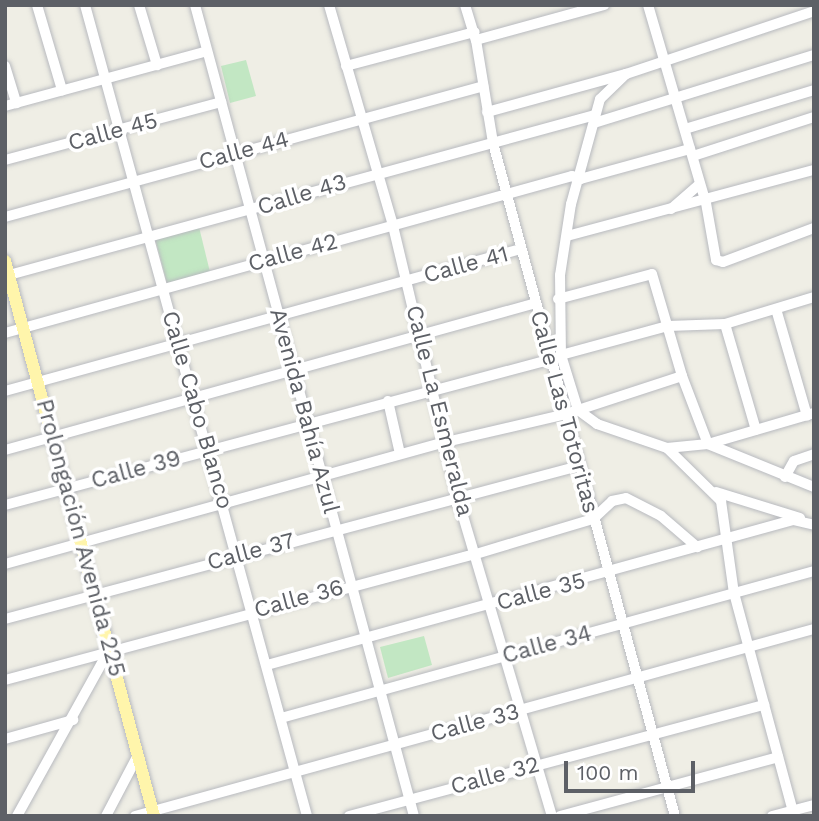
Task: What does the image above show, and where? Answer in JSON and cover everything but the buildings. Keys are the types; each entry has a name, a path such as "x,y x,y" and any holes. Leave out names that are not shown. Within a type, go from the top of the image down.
{"main road":[{"name":"Prolongación Avenida 225","path":"5,261 153,813"}],"street":[{"path":"37,5 62,90"},
{"name":"Calle Cabo Blanco","path":"85,5 209,449 307,816"},
{"path":"139,5 157,65"},
{"name":"Avenida Bahía Azul","path":"195,5 351,585 363,639 414,816"},
{"name":"Calle La Esmeralda","path":"329,5 393,226 446,442 457,499 476,554 503,657 552,816"},
{"name":"Calle Las Totoritas","path":"466,5 475,36 493,143 536,303 556,357 579,466 675,816"},
{"path":"346,66 604,5"},
{"path":"648,5 706,202 712,254 723,262 814,228"},
{"path":"487,111 626,74 814,11"},
{"path":"5,66 11,104 207,51"},
{"name":"Calle 43","path":"9,275 250,211 377,172 676,99 814,55"},
{"path":"626,74 600,99 594,119 567,236 558,299 556,357 578,410 597,424 667,448 716,492 809,522"},
{"name":"Calle 44","path":"5,217 483,86"},
{"path":"685,129 814,90"},
{"name":"Calle 45","path":"5,160 221,102"},
{"name":"Calle 42","path":"5,333 163,288 508,197 572,176 580,179 692,153 814,117"},
{"path":"567,236 706,202 814,170"},
{"path":"667,212 700,184"},
{"name":"Calle 41","path":"5,391 39,384 521,249"},
{"path":"558,299 652,274 682,376 709,444 814,487"},
{"name":"Calle 39","path":"5,505 668,326 726,324 814,297"},
{"path":"5,450 536,303"},
{"path":"667,448 709,444 810,415 776,309"},
{"path":"726,324 756,430"},
{"path":"5,564 400,454 566,414 682,376"},
{"path":"387,401 400,454"},
{"path":"785,477 794,461 814,454"},
{"name":"Calle 37","path":"5,620 336,529 579,466"},
{"path":"716,492 722,513 723,540 733,593 793,813"},
{"name":"Calle 36","path":"5,680 252,611 476,554 593,519 612,501 626,498 661,516 697,547"},
{"name":"Calle 35","path":"267,665 723,540 809,522"},
{"name":"Calle 34","path":"281,718 814,571"},
{"name":"Calle 33","path":"135,816 814,629"},
{"path":"17,816 73,720 109,650"},
{"name":"Calle 32","path":"349,816 764,705"},
{"path":"5,739 73,720"},
{"path":"106,816 138,755"},
{"path":"560,816 778,757"},
{"path":"772,816 793,813 814,805"}],"green space":[{"path":"246,60 256,96 230,103 221,66"},
{"path":"199,227 210,272 167,283 155,238"},
{"path":"424,636 432,665 388,678 380,647"}]}
